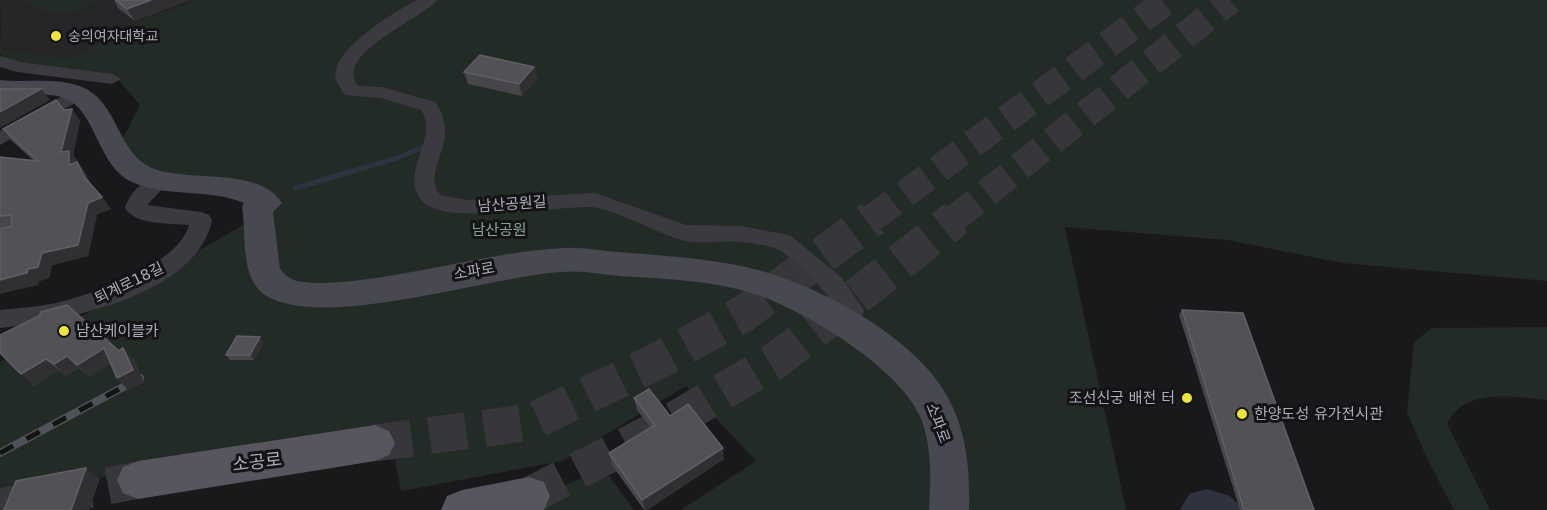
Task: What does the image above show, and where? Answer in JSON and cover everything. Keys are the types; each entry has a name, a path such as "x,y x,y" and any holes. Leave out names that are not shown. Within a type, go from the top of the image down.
{"main road":[{"name":"소공로","path":"138,480 251,462 311,456 375,443"},
{"path":"462,510 529,496"}],"street":[{"name":"남산공원길","path":"429,0 399,16 354,56 345,69 345,82 351,91 382,93 428,106 434,115 436,135 426,165 425,183 429,195 436,202 468,207 595,200 685,233 741,234 783,242 834,284 852,310 849,326"},
{"path":"0,60 17,68 112,79"},
{"path":"0,88 55,90 77,94"},
{"name":"소파로","path":"77,94 102,122 115,154 140,174 160,181 240,190 267,203 257,207 261,226 260,263 267,276 281,289 303,294 343,296 497,267 563,260 638,265 758,282 822,310 849,326 896,361 926,393 948,449 949,510"},
{"path":"0,139 77,94"},
{"name":"퇴계로18길","path":"0,319 51,313 89,303 139,281 190,248 199,232 201,220 184,215 141,213 136,208 138,200 160,181"},
{"path":"0,341 51,313"}],"shaded area":[{"name":"숭의여자대학교","path":"0,0 198,0 145,18 72,58 1,49"}],"green space":[{"path":"22,0 98,0 78,11 60,14 41,10"},
{"name":"남산공원","path":"198,0 1547,0 1547,281 1343,263 1228,240 1065,227 1126,510 681,510 756,461 686,386 562,461 401,491 390,432 0,493 0,362 258,217 266,203 168,183 115,154 140,105 114,75 6,60 0,54 0,23 1,49 72,58 145,18"},
{"path":"1547,327 1547,400 1505,397 1477,399 1465,404 1455,412 1447,424 1490,510 1454,510 1426,456 1407,412 1414,342 1432,328"},
{"path":"603,468 634,510 512,510"}],"water":[{"path":"1207,489 1230,496 1245,510 1180,510 1189,494"}],"building":[{"path":"116,0 151,0 127,9"},
{"path":"480,55 534,67 519,84 464,72"},
{"path":"0,89 41,89 0,112"},
{"path":"56,100 64,110 72,109 61,152 69,151 69,165 77,162 85,178 102,197 88,203 78,245 42,253 38,267 28,269 27,273 0,280 0,229 12,226 11,215 0,216 0,157 38,161 3,129"},
{"name":"남산케이블카","path":"67,305 119,351 123,348 133,370 117,378 104,348 77,365 67,356 54,364 46,359 21,374 0,353 0,335 39,316 41,312"},
{"name":"한양도성 유가전시관","path":"1182,310 1243,313 1314,510 1244,510"},
{"path":"237,336 260,337 250,355 226,355"},
{"path":"649,389 670,416 688,404 723,448 642,500 609,453 655,425 634,398"},
{"path":"86,468 71,510 4,510 16,481"}],"waterway":[{"path":"296,188 397,158 428,145"}],"tunnel":[{"path":"871,219 1168,0"},
{"path":"954,219 1230,0"},
{"path":"375,443 531,422 658,361 743,314 873,218"},
{"path":"529,496 666,425 778,359 956,218"},
{"path":"0,507 138,480"}],"railway":[{"path":"0,453 140,378"}],"place":[{"name":"숭의여자대학교","path":"56,36"},
{"name":"남산케이블카","path":"64,331"},
{"name":"조선신궁 배전 터","path":"1187,398"},
{"name":"한양도성 유가전시관","path":"1242,414"}]}
